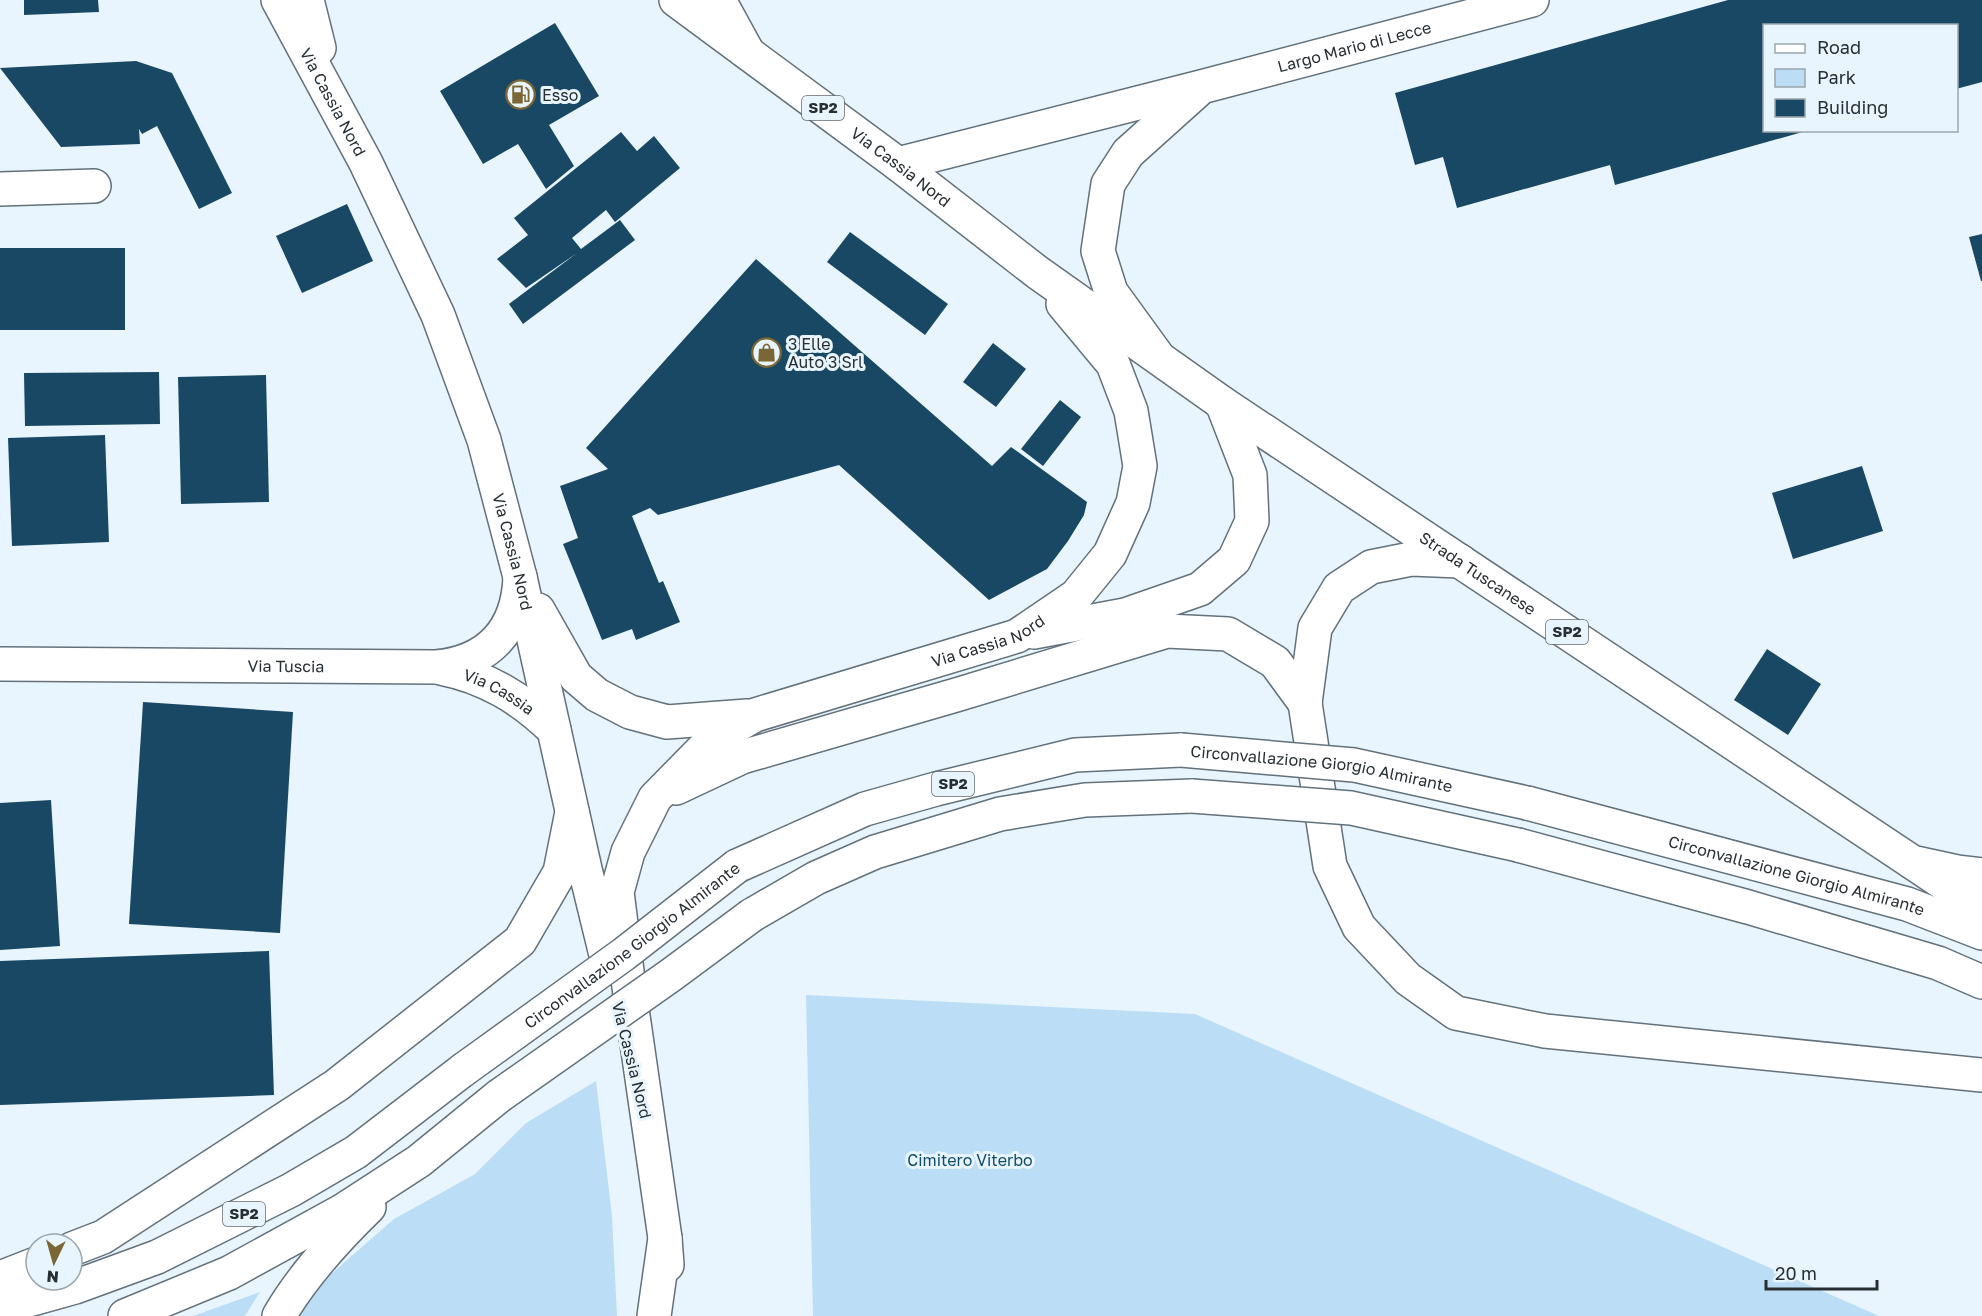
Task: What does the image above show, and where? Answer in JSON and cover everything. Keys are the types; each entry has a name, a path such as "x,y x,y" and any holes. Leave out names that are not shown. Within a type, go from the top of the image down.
{"main road":[{"name":"Via Cassia Nord","path":"278,0 341,115 438,315 484,440 520,577 572,812 651,1137"},
{"path":"307,0 321,54 341,115"},
{"name":"Via Cassia Nord","path":"676,0 898,164 1037,272 1222,403"},
{"path":"719,0 748,53"},
{"name":"Largo Mario di Lecce","path":"898,164 1201,87 1515,2"},
{"name":"Largo Mario di Lecce","path":"1156,355 1112,291 1098,251 1108,184 1128,153 1201,87"},
{"path":"0,189 94,186"},
{"name":"Via Cassia Nord","path":"670,1316 665,1238 617,892 628,852 655,798 713,740 754,715 1017,636 1076,596 1110,554 1133,503 1140,466 1131,411 1113,364 1037,272"},
{"path":"1017,636 1125,615 1200,589 1233,560 1252,520 1251,476 1222,403"},
{"name":"Strada Tuscanese","path":"1222,403 1912,862"},
{"path":"1462,561 1411,558 1371,567 1339,588 1315,628 1305,703 1330,866 1359,927 1408,980 1456,1013 1545,1031 1982,1075"},
{"path":"520,577 576,677 597,695 630,712 667,722 754,715"},
{"name":"Via Tuscia","path":"0,664 436,667 456,665 474,658 504,633 519,597 520,577"},
{"path":"655,798 742,757 1167,631 1228,634 1275,662 1305,703"},
{"name":"Via Cassia","path":"436,667 458,672 499,687 519,699 554,730"},
{"name":"Circonvallazione Giorgio Almirante","path":"0,1308 75,1287 157,1257 291,1190 356,1152 463,1070 624,954 737,866 865,809 1075,755 1181,750 1354,765 1527,803 1907,904 1982,933"},
{"name":"Circonvallazione Giorgio Almirante","path":"125,1316 229,1273 342,1211 419,1161 499,1096 752,915 816,878 874,852 1000,814 1085,800 1192,796 1350,808 1518,845 1748,907 1938,963 1982,982"},
{"path":"84,1244 103,1237 337,1085 520,941 560,872 572,812"},
{"path":"1912,862 1982,875"},
{"name":"SP2","path":"1912,862 1982,909"},
{"path":"279,1316 291,1296 345,1230 419,1161"},
{"path":"654,1316 665,1238"},
{"path":"0,1278 24,1269"}],"green space":[{"name":"Cimitero Viterbo","path":"806,995 1195,1014 1879,1316 813,1316"},
{"path":"596,1081 612,1216 617,1316 294,1316 315,1288 394,1219 475,1174 526,1123"},
{"path":"260,1292 245,1316 193,1316"}],"building":[{"path":"24,0 98,0 99,12 24,15"},
{"path":"1728,0 1982,0 1982,82 1958,88 1958,24 1763,24 1763,132 1802,132 1615,185 1610,165 1457,208 1443,157 1415,165 1395,93"},
{"path":"555,23 599,96 549,125 574,166 546,189 518,144 483,164 440,91"},
{"path":"136,61 172,73 232,193 199,209 157,126 142,134 139,129 140,144 61,147 0,68"},
{"path":"621,132 637,151 654,136 680,168 615,222 606,210 572,238 581,249 620,220 635,240 523,324 509,304 577,253 526,288 497,259 528,235 514,218"},
{"path":"347,204 373,261 302,293 276,236"},
{"path":"850,232 948,304 925,335 827,262"},
{"path":"1982,234 1982,281 1981,281 1969,237"},
{"path":"0,248 125,248 125,330 0,330"},
{"name":"3 Elle Auto 3 Srl","path":"756,259 992,466 1011,447 1087,502 1084,515 1047,569 989,600 839,465 658,515 650,508 632,516 659,583 663,581 680,622 636,640 632,629 602,640 563,544 578,538 560,486 608,469 586,448"},
{"path":"993,343 1026,369 996,407 963,382"},
{"path":"159,372 160,424 25,426 24,373"},
{"path":"266,375 269,502 181,504 178,377"},
{"path":"1060,400 1081,417 1043,466 1021,449"},
{"path":"105,435 109,542 12,546 8,438"},
{"path":"1862,466 1883,531 1793,559 1772,493"},
{"path":"1767,649 1821,684 1788,735 1734,700"},
{"path":"143,702 293,712 280,933 129,924"},
{"path":"51,800 60,946 0,950 0,803"},
{"path":"269,951 274,1095 0,1105 0,961"}],"place":[{"name":"Esso","path":"521,95"},
{"name":"3 Elle Auto 3 Srl","path":"767,353"}]}
